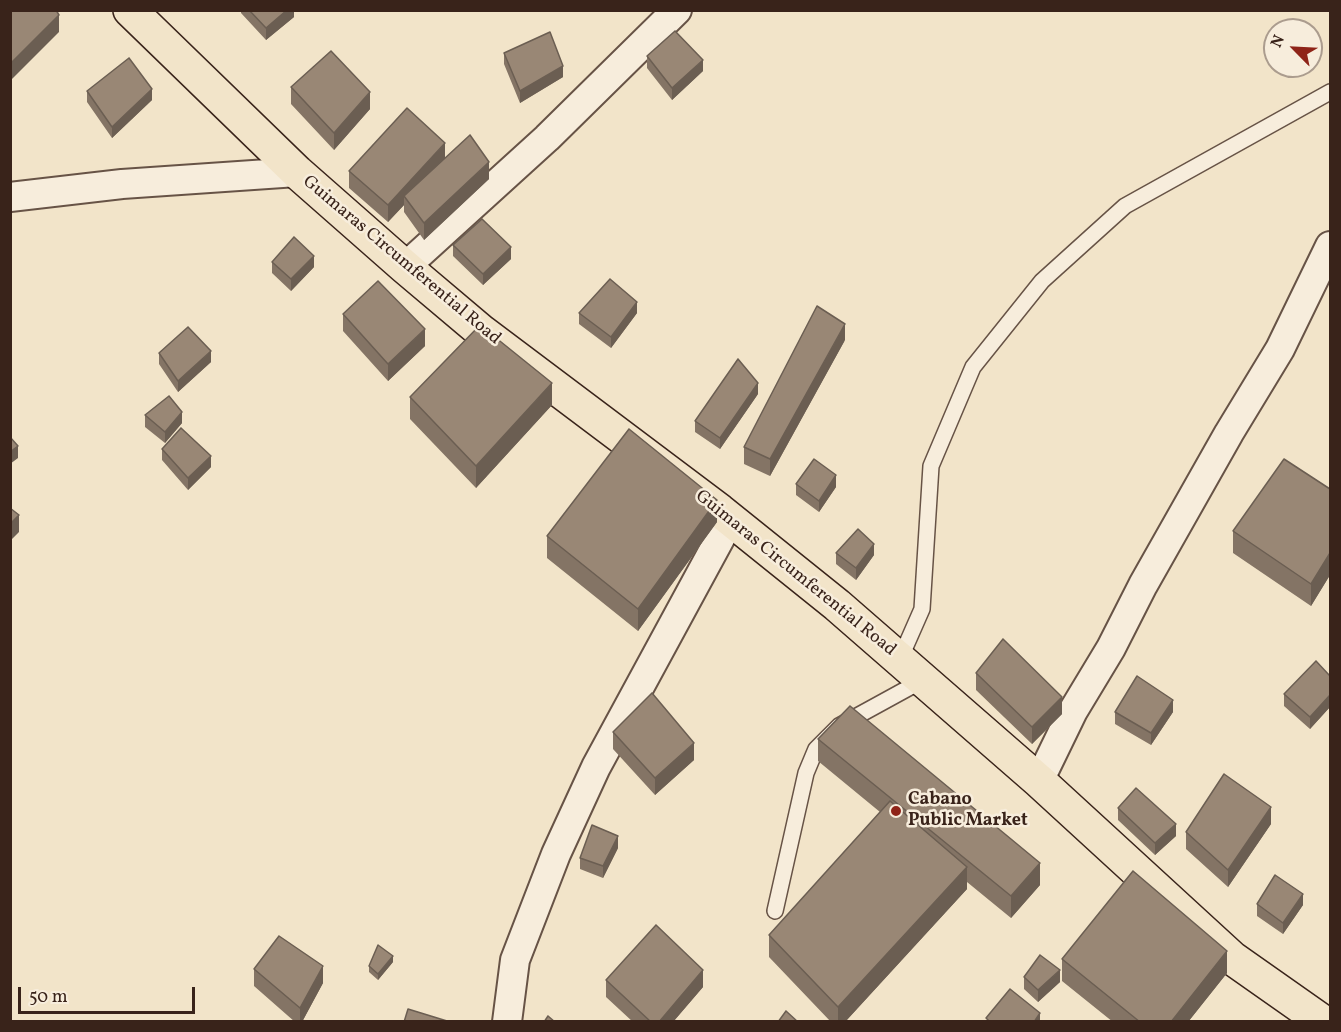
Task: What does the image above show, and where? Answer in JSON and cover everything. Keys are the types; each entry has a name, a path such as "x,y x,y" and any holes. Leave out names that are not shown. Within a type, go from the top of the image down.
{"main road":[{"name":"Guimaras Circumferential Road","path":"130,10 297,172 405,267 482,332 730,520 837,605 1039,781 1232,958 1323,1022"}],"street":[{"path":"405,267 547,138 677,10"},
{"path":"10,197 122,184 297,172"},
{"path":"1039,781 1073,711 1111,648 1143,585 1229,433 1280,350 1330,246"},
{"path":"507,1022 515,960 556,854 596,767 730,520"}],"lane":[{"path":"775,911 806,773 816,749 839,726 912,670 922,609 931,466 973,367 1042,281 1125,206 1330,92"}],"building":[{"path":"10,10 56,10 59,15 11,63"},
{"path":"249,10 287,10 266,28"},
{"path":"675,31 703,60 672,88 647,56"},
{"path":"550,32 563,66 520,91 504,53"},
{"path":"331,51 370,92 334,133 291,87"},
{"path":"129,58 152,89 112,127 87,91"},
{"path":"407,108 445,143 388,205 349,171"},
{"path":"470,135 489,162 424,223 404,196"},
{"path":"482,219 511,247 483,274 453,245"},
{"path":"294,237 314,256 291,279 272,262"},
{"path":"610,279 637,302 611,337 579,313"},
{"path":"378,281 425,329 388,364 343,314"},
{"path":"817,306 845,324 770,459 744,447"},
{"path":"480,325 552,383 476,466 410,397"},
{"path":"188,327 211,351 178,381 159,353"},
{"path":"738,359 758,383 720,438 695,421"},
{"path":"169,396 182,412 165,432 145,415"},
{"path":"181,428 211,456 188,478 162,449"},
{"path":"629,429 717,500 638,609 547,536"},
{"path":"10,437 18,446 10,452"},
{"path":"814,459 836,475 819,501 796,484"},
{"path":"1284,459 1330,489 1330,553 1311,584 1233,531"},
{"path":"10,508 19,515 10,524"},
{"path":"858,529 874,544 856,568 836,553"},
{"path":"1003,639 1062,697 1032,727 976,673"},
{"path":"1316,661 1330,676 1330,695 1310,717 1284,694"},
{"path":"1137,676 1173,700 1151,733 1115,712"},
{"path":"652,693 694,743 655,778 613,732"},
{"path":"850,706 1040,863 1011,896 818,739"},
{"path":"1224,774 1271,807 1228,870 1186,832"},
{"path":"1136,788 1176,824 1155,843 1118,808"},
{"path":"890,801 967,867 838,1007 769,935"},
{"path":"592,825 618,836 603,866 580,858"},
{"path":"1133,871 1227,951 1171,1022 1140,1022 1062,959"},
{"path":"1275,875 1303,894 1283,923 1257,904"},
{"path":"656,925 703,970 659,1022 651,1022 606,980"},
{"path":"279,936 323,966 300,1008 254,969"},
{"path":"378,945 393,956 378,974 369,966"},
{"path":"1040,955 1060,970 1038,990 1024,977"},
{"path":"1010,989 1040,1013 1034,1022 990,1022 986,1018"},
{"path":"408,1009 447,1021 404,1022"},
{"path":"786,1011 798,1022 778,1022"},
{"path":"548,1016 555,1022 544,1022"}],"place":[{"name":"Cabano Public Market","path":"896,811"}]}
